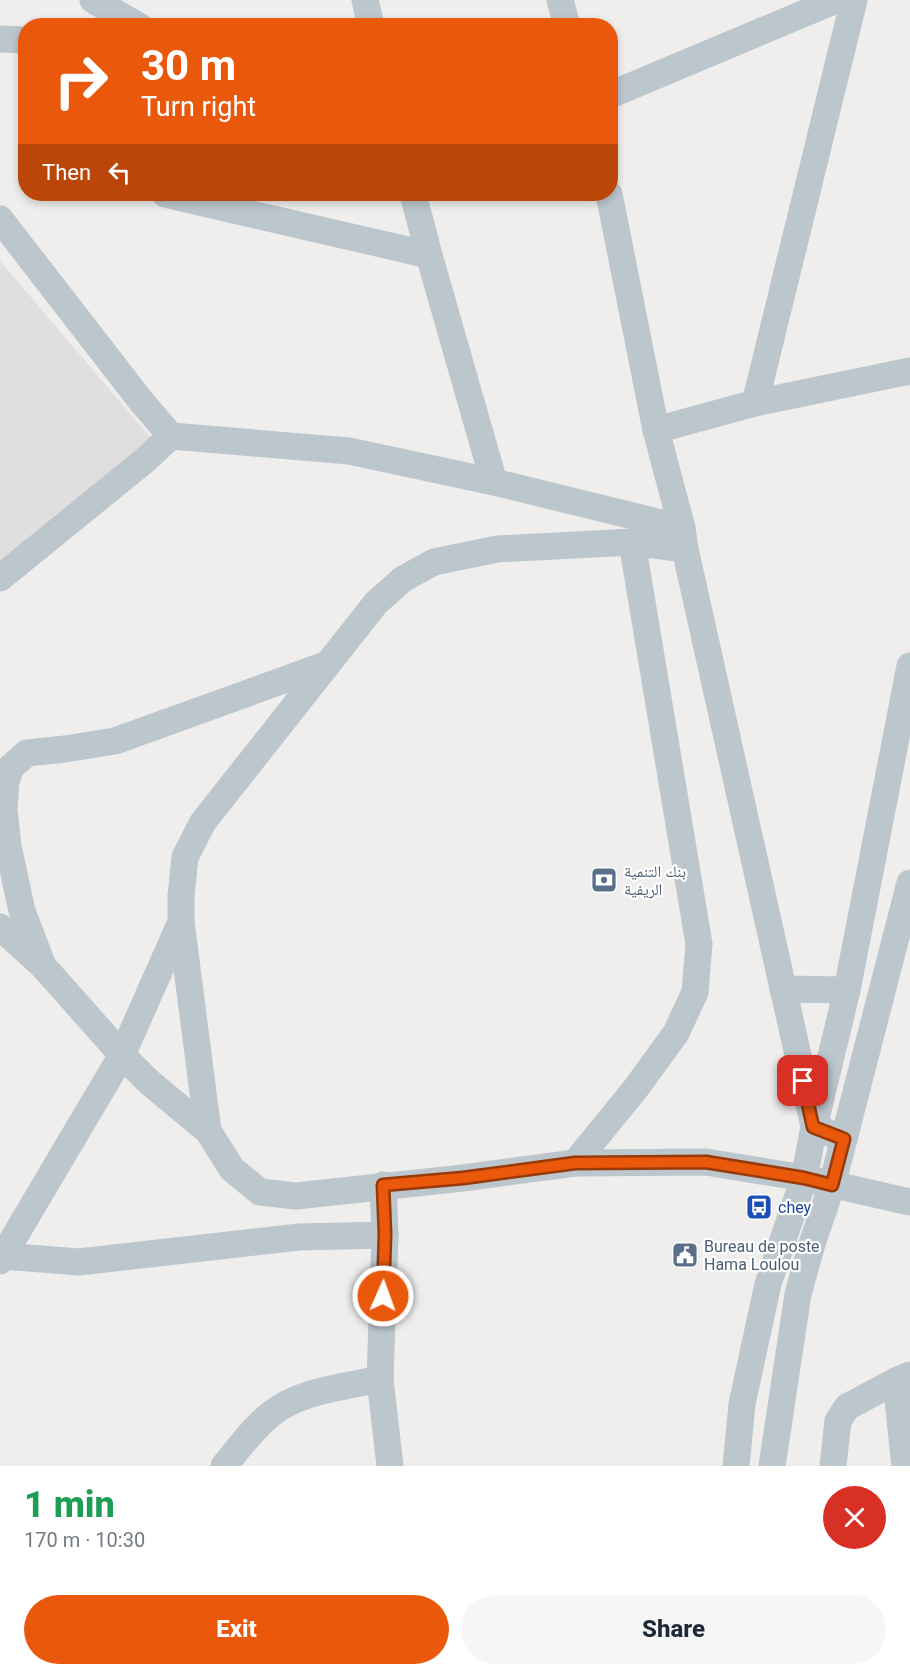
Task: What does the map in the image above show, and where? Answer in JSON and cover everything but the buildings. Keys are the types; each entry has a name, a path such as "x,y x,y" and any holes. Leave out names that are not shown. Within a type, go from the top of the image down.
{"street":[{"path":"93,0 125,18"},
{"path":"365,0 369,18"},
{"path":"560,0 565,18"},
{"path":"618,92 836,0"},
{"path":"755,403 854,0"},
{"path":"0,39 18,40"},
{"path":"195,201 429,255"},
{"path":"415,201 494,482"},
{"path":"610,201 656,430 684,538 813,1127"},
{"path":"0,219 141,401 171,436 350,451 494,482 684,538"},
{"path":"656,430 755,403 910,371"},
{"path":"0,578 144,461 171,436"},
{"path":"208,1131 181,922 185,857 203,822 376,603 403,579 434,562 497,549 684,538"},
{"path":"575,1163 636,1088 676,1033 695,992 699,944 632,542"},
{"path":"43,966 22,911 8,846 4,809 6,782 11,766 27,753 115,741 328,664"},
{"path":"736,1466 742,1404 768,1284 804,1178 813,1127 847,990 910,666"},
{"path":"772,1466 798,1294 832,1185 908,895"},
{"path":"181,922 122,1055 1,1257 79,1262 299,1238 385,1234"},
{"path":"0,927 43,966 149,1082 208,1131 232,1169 260,1192 296,1196 575,1163 706,1162 804,1178 910,1202"},
{"path":"783,989 847,990"},
{"path":"813,1127 844,1139"},
{"path":"383,1185 385,1234 381,1379 390,1466"},
{"path":"833,1466 838,1421 847,1407 903,1378 905,1466"},
{"path":"224,1466 271,1413 303,1396 381,1379"}],"shaded area":[{"path":"0,261 156,444 0,569"}],"place":[{"name":"بنك التنمية الريفية","path":"604,880"},
{"name":"chey","path":"759,1207"},
{"name":"Bureau de poste Hama Loulou","path":"685,1255"}],"route":[{"path":"383,1296 385,1234 383,1185 463,1178 575,1163 706,1162 804,1178 832,1185 844,1139 813,1127 803,1081"}]}
